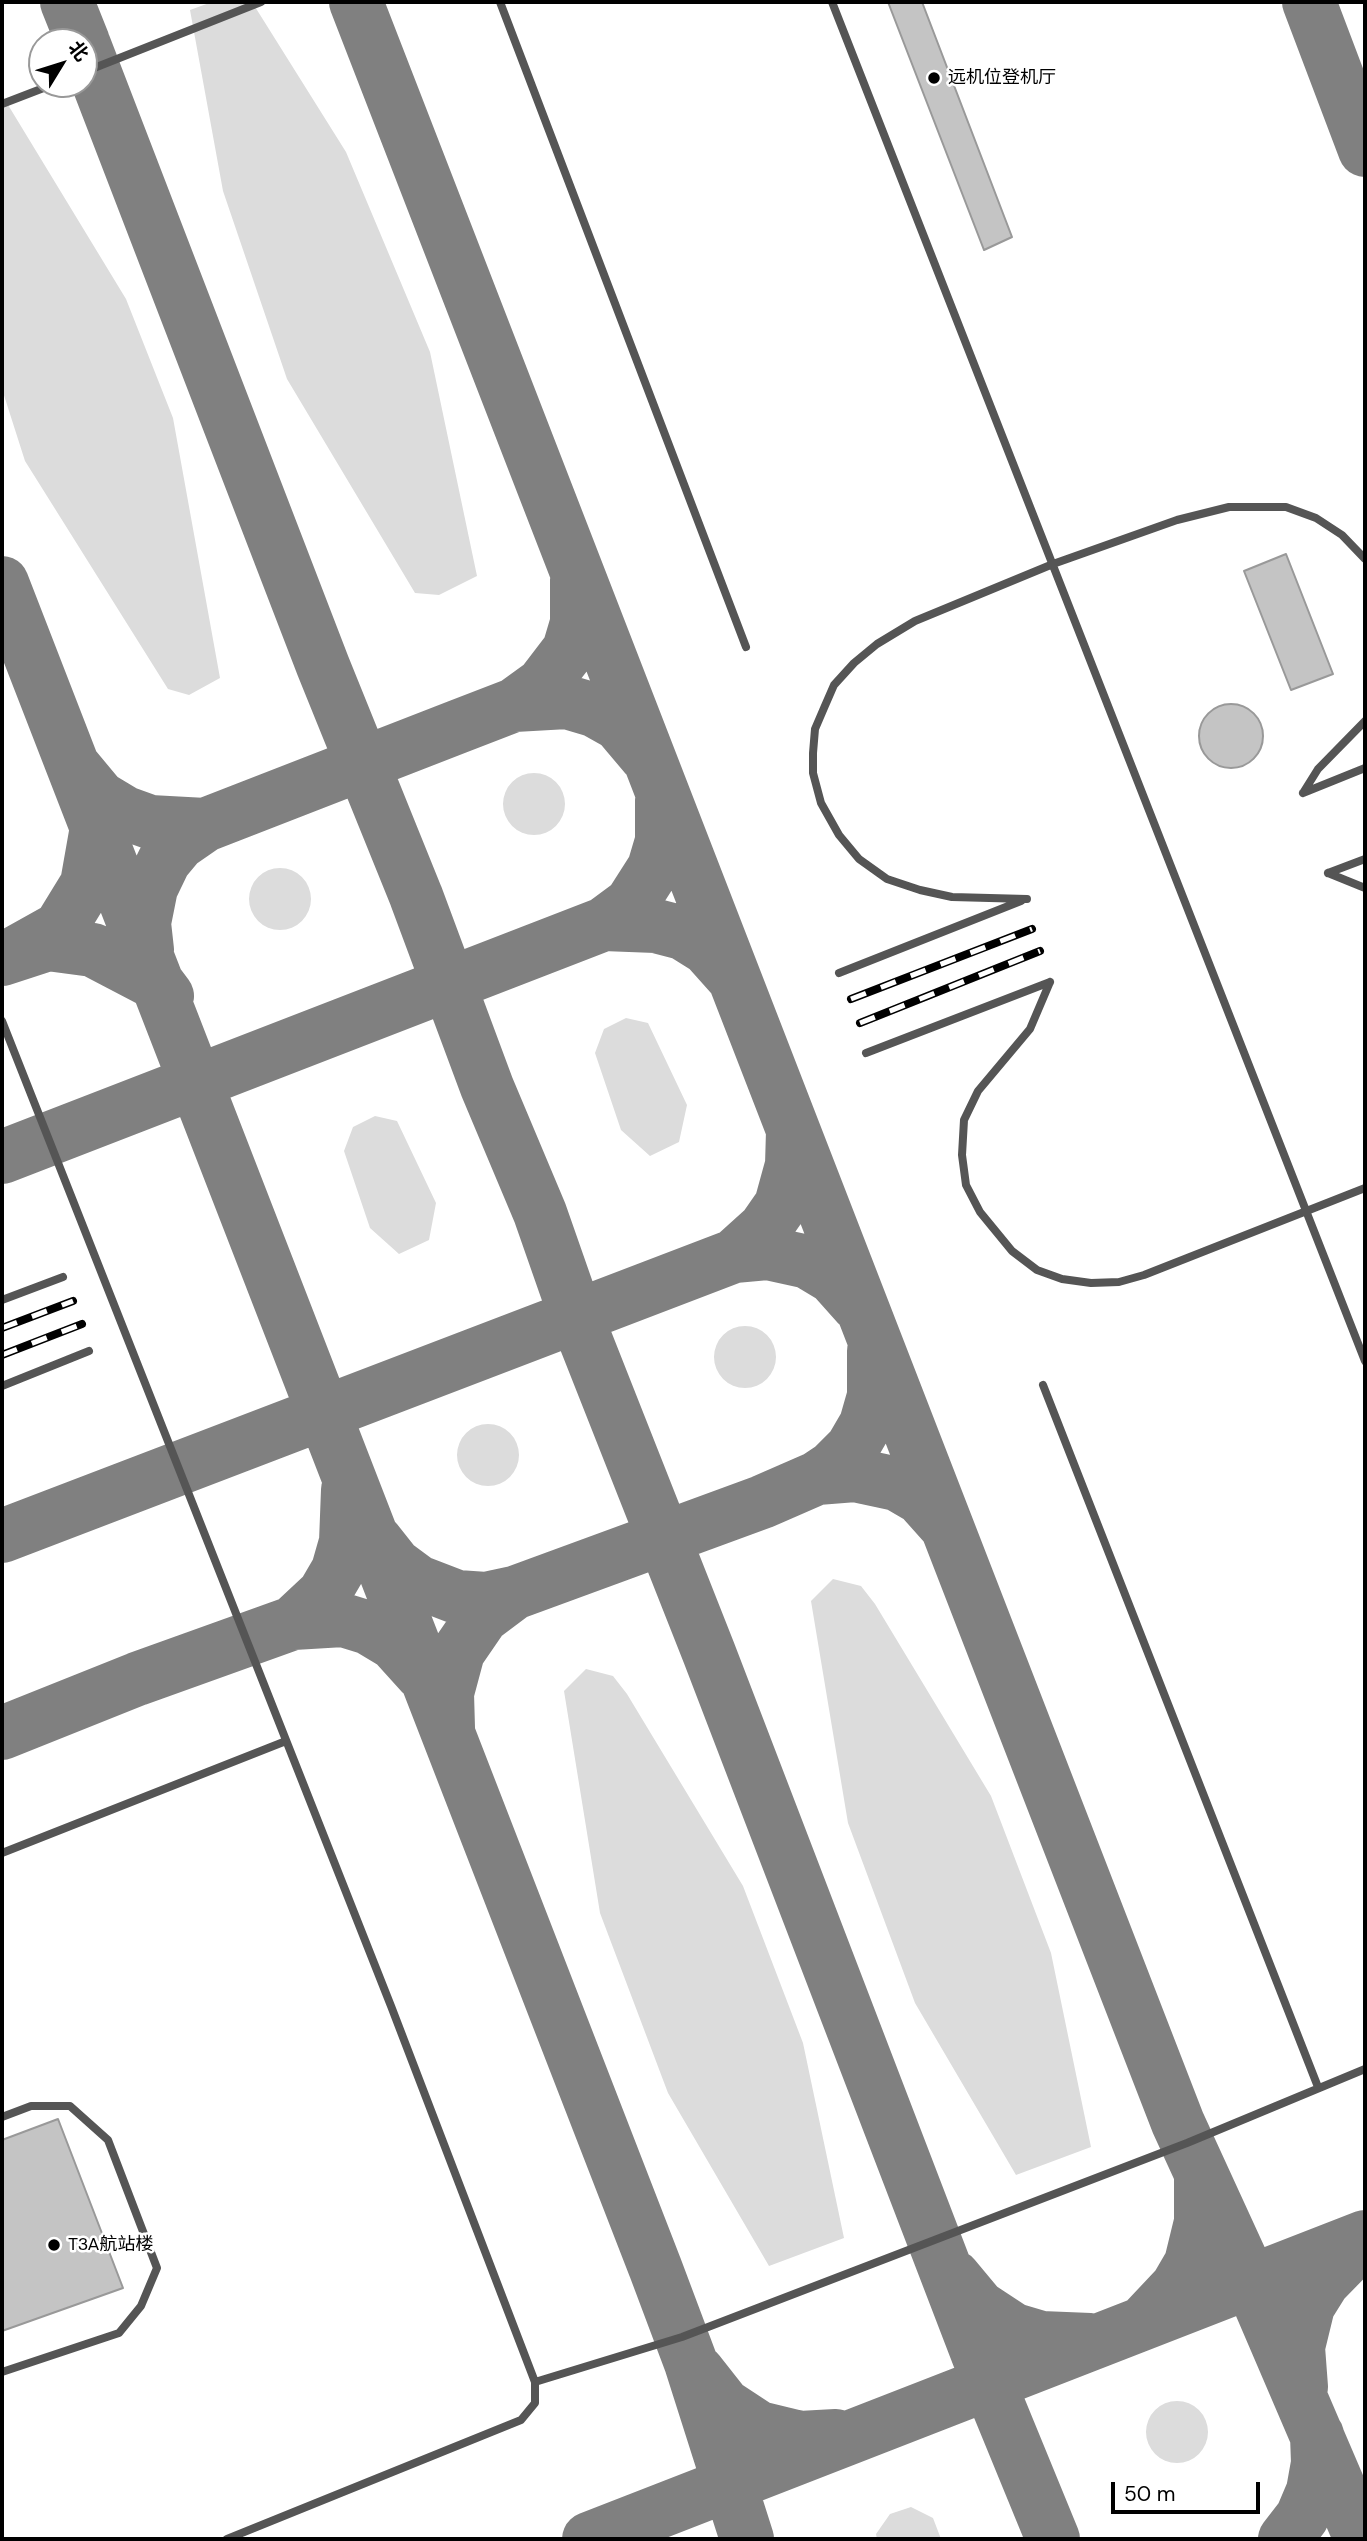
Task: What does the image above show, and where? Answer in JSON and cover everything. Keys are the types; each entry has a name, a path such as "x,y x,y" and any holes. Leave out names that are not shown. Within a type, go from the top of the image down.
{"lane":[{"path":"98,66 261,2"},
{"path":"500,2 746,647"},
{"path":"832,2 1365,1361"},
{"path":"2,104 28,94"},
{"path":"839,973 1027,899 952,897 887,879 859,859 839,835 821,803 813,773 815,729 834,685 877,645 915,621 1053,564 1177,520 1229,507 1286,507 1316,517 1342,535 1365,559"},
{"path":"1365,721 1318,769 1303,793 1365,768"},
{"path":"1365,859 1328,873 1365,888"},
{"path":"866,1054 1050,982 1030,1029 978,1091 964,1120 962,1156 966,1185 980,1212 1012,1251 1037,1270 1062,1279 1091,1283 1119,1282 1144,1275 1365,1188"},
{"path":"2,1021 535,2382 536,2403 522,2420 228,2539"},
{"path":"2,1300 63,1277"},
{"path":"2,1386 89,1351"},
{"path":"1043,1385 1318,2087"},
{"path":"2,1853 286,1741"},
{"path":"535,2382 682,2337 1187,2143 1365,2069"},
{"path":"2,2117 31,2106 69,2106 108,2140 157,2268 141,2306 119,2333 2,2372"}],"shaded area":[{"path":"212,2 252,2 346,152 430,352 477,576 439,595 415,593 287,379 223,191 190,10"},
{"path":"2,95 126,299 173,418 220,678 189,695 168,689 25,461 2,389"},
{"path":"528,773 540,773 556,782 563,792 563,816 556,826 540,835 528,835 517,830 508,821 503,810 503,798 508,787 517,778"},
{"path":"274,868 286,868 302,877 309,887 309,911 302,921 286,930 274,930 263,925 254,916 249,905 249,893 254,882 263,873"},
{"path":"626,1018 648,1023 687,1105 679,1142 650,1156 621,1130 595,1053 604,1029"},
{"path":"375,1116 397,1121 436,1203 429,1240 399,1254 370,1228 344,1151 353,1127"},
{"path":"739,1326 751,1326 767,1335 774,1345 774,1369 767,1379 751,1388 739,1388 728,1383 719,1374 714,1363 714,1351 719,1340 728,1331"},
{"path":"482,1424 494,1424 510,1433 517,1443 517,1467 510,1477 494,1486 482,1486 471,1481 462,1472 457,1461 457,1449 462,1438 471,1429"},
{"path":"833,1579 861,1586 875,1604 991,1796 1051,1953 1091,2147 1016,2175 915,2003 848,1823 811,1601"},
{"path":"586,1669 613,1676 627,1694 743,1886 803,2043 844,2238 769,2266 668,2093 600,1913 564,1691"},
{"path":"1171,2401 1183,2401 1199,2410 1206,2420 1206,2444 1199,2454 1183,2463 1171,2463 1160,2458 1151,2449 1146,2438 1146,2426 1151,2415 1160,2406"},
{"path":"911,2507 933,2518 941,2539 877,2539 876,2534 890,2514"}],"building":[{"name":"远机位登机厅","path":"888,2 922,2 1012,237 984,250"},
{"path":"1286,554 1333,674 1291,690 1244,571"},
{"path":"1231,704 1254,713 1263,736 1254,759 1231,768 1208,759 1199,736 1208,713"},
{"name":"T3A航站楼","path":"58,2119 123,2288 2,2331 2,2140"}],"taxiway":[{"path":"67,2 77,28"},
{"path":"356,2 1178,2123 1250,2280 1361,2539"},
{"path":"1309,2 1365,150"},
{"path":"98,81 323,666 416,896 487,1087 540,1213 576,1316 709,1653 989,2383 1053,2539"},
{"path":"514,705 543,684 569,650 577,623 577,580"},
{"path":"2,583 655,2267 691,2363 747,2539"},
{"path":"147,950 144,923 151,888 164,861 179,843 205,825 457,727 514,705 567,702 594,710 619,724 646,756"},
{"path":"75,768 100,798 125,813 150,822 205,825"},
{"path":"2,1157 604,924 631,904 654,868 662,841 662,800"},
{"path":"17,952 60,928 87,884 96,833"},
{"path":"604,924 656,926 683,933 707,948 732,976"},
{"path":"2,959 48,944 93,950 158,984 167,996"},
{"path":"734,1256 765,1228 781,1205 792,1165 793,1131"},
{"path":"2,1536 734,1256 767,1253 808,1262 833,1277 858,1305"},
{"path":"376,1541 395,1565 418,1582 457,1597 486,1599 514,1593 762,1502 817,1478 832,1468 852,1448 866,1424 874,1396 874,1351"},
{"path":"817,1478 855,1475 897,1484 921,1498 946,1526"},
{"path":"293,1623 324,1594 338,1570 346,1542 348,1490"},
{"path":"448,1728 447,1693 458,1652 482,1617 514,1593"},
{"path":"2,1733 137,1679 293,1623 343,1620 369,1628 394,1643 422,1674"},
{"path":"1145,2321 1177,2287 1191,2263 1201,2222 1201,2177"},
{"path":"589,2539 1365,2237"},
{"path":"1301,2387 1298,2347 1308,2306 1323,2282 1362,2242"},
{"path":"954,2277 979,2307 1014,2330 1041,2338 1090,2340"},
{"path":"698,2372 724,2405 759,2428 800,2438 836,2436"},
{"path":"1285,2539 1302,2517 1313,2491 1318,2463 1317,2435"}],"railway":[{"path":"851,999 1032,929"},
{"path":"860,1023 1040,951"},
{"path":"2,1328 73,1301"},
{"path":"2,1355 82,1324"}],"place":[{"name":"远机位登机厅","path":"934,78"},
{"name":"T3A航站楼","path":"54,2245"}]}
